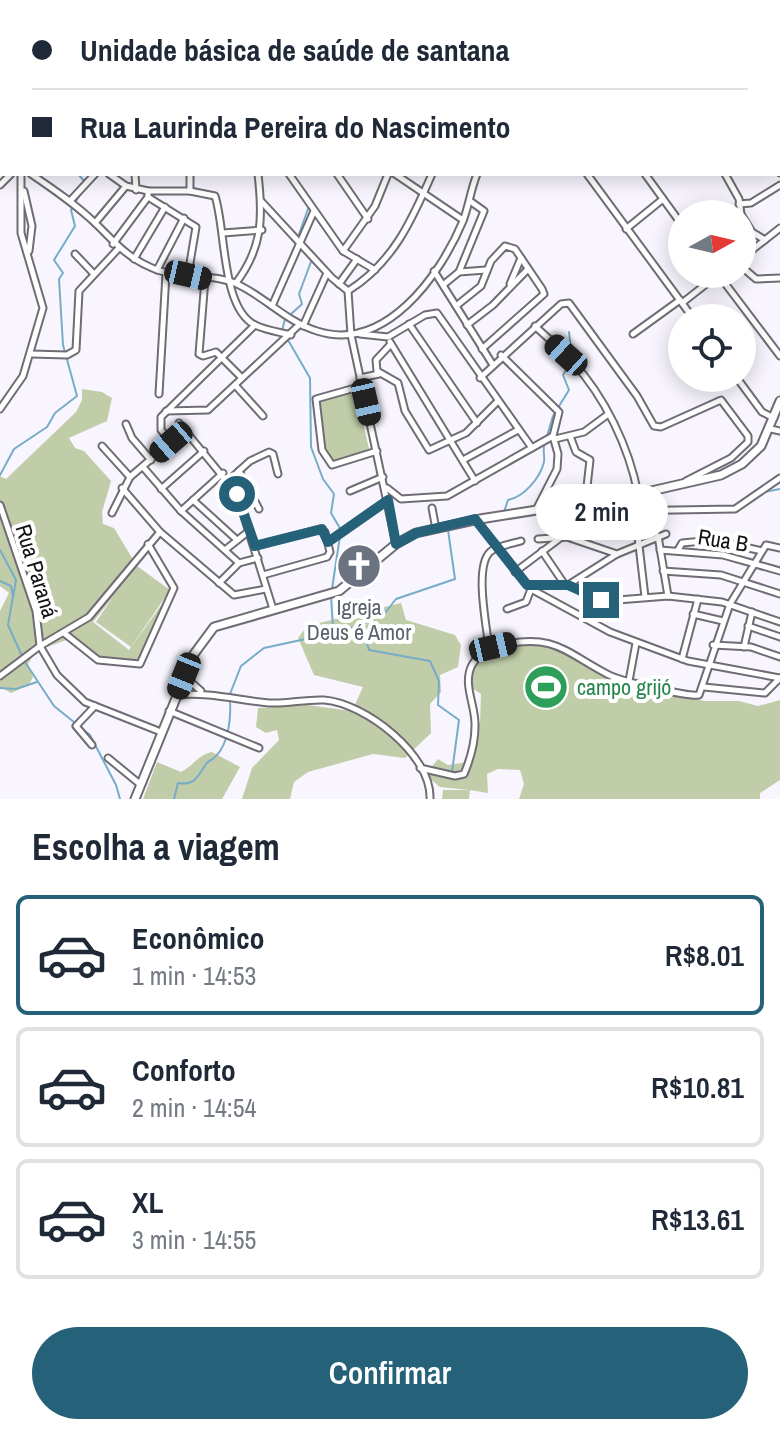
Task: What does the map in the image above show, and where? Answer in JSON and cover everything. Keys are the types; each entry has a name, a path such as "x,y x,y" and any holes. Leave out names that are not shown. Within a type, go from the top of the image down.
{"main road":[{"path":"135,799 194,654 214,627 339,591 396,544 416,533 475,519 603,502 679,486 733,470 754,453 771,429 780,401"}],"street":[{"path":"21,176 32,226 26,240"},
{"path":"34,176 70,201 116,246 157,270 166,274 233,283 301,326 322,333 359,334 390,340 475,481"},
{"path":"70,201 93,176"},
{"path":"112,176 126,186 148,194 197,229 188,275"},
{"path":"135,176 136,190"},
{"path":"190,176 190,191"},
{"path":"233,283 253,257 262,230 258,176"},
{"path":"290,176 343,251 375,270"},
{"path":"338,176 368,219"},
{"path":"343,251 368,219 387,176"},
{"path":"398,176 463,220"},
{"path":"348,291 375,270 409,228 431,176"},
{"path":"359,334 396,314 434,271 463,220 476,176"},
{"path":"588,176 681,302"},
{"path":"647,176 668,205"},
{"path":"726,176 737,200"},
{"path":"756,200 780,185"},
{"path":"95,223 126,186"},
{"path":"148,194 190,191 215,196 238,306 255,325 291,335"},
{"path":"31,354 67,355 76,350 79,291 116,246 148,194"},
{"path":"626,229 664,199"},
{"path":"0,409 23,376 43,308 19,219 24,200"},
{"path":"261,201 327,273 348,291 351,335 396,544"},
{"path":"443,285 459,272 484,211 470,201"},
{"path":"134,259 165,207"},
{"path":"272,306 315,210"},
{"path":"157,270 184,218"},
{"path":"756,247 780,228"},
{"path":"223,233 262,230"},
{"path":"756,234 765,240"},
{"path":"456,306 481,286 486,270 503,247 511,247 521,258 544,294 482,349"},
{"path":"75,254 94,274"},
{"path":"509,289 521,258"},
{"path":"339,284 357,259"},
{"path":"467,325 528,269"},
{"path":"459,272 486,270"},
{"path":"434,271 493,365"},
{"path":"166,411 205,412 301,326 327,273"},
{"path":"159,394 166,274"},
{"path":"756,279 780,278"},
{"path":"205,279 199,354 203,357 213,351 242,378"},
{"path":"633,334 700,288"},
{"path":"729,288 780,356"},
{"path":"480,378 501,355 561,304 571,305 637,396 654,426 719,400 748,436 748,442 731,458 679,486"},
{"path":"379,374 376,360 390,340 409,324 433,312 439,315 480,378 532,448"},
{"path":"409,324 477,423"},
{"path":"171,442 159,427 166,411 255,325"},
{"path":"535,326 575,364 607,415 630,454 638,494"},
{"path":"501,355 557,409 559,416 554,437 557,469 536,510"},
{"path":"360,378 379,374 398,383 405,411 429,450 451,442 477,423 498,401"},
{"path":"235,385 263,416"},
{"path":"362,386 317,398 322,450 332,465 377,451"},
{"path":"747,392 762,412 775,419"},
{"path":"385,486 401,499 441,497 554,437 584,432 607,415"},
{"path":"179,423 229,480 250,531 273,609"},
{"path":"126,424 132,438 151,460"},
{"path":"771,429 780,431"},
{"path":"112,513 130,477 185,430"},
{"path":"463,460 518,430"},
{"path":"570,436 576,452 590,460 582,506"},
{"path":"102,446 130,477"},
{"path":"161,489 204,451"},
{"path":"229,480 269,452 273,454 278,474"},
{"path":"143,467 181,511 239,563"},
{"path":"239,471 259,509"},
{"path":"181,511 223,473"},
{"path":"350,491 383,477"},
{"path":"538,539 570,537 607,514 635,510 735,509 780,478"},
{"path":"122,488 160,532 219,583 240,596 266,589"},
{"path":"193,500 237,540"},
{"path":"328,542 388,500"},
{"path":"603,502 607,514"},
{"name":"Rua Paraná","path":"0,505 36,611 40,646"},
{"path":"432,508 436,529"},
{"path":"635,510 645,597"},
{"path":"475,519 529,587 636,643 682,659 780,678"},
{"path":"255,546 323,530 328,542 329,556 263,575"},
{"path":"225,550 250,531"},
{"path":"0,676 40,646 89,617 160,532"},
{"path":"567,585 617,554 666,534"},
{"path":"658,536 668,596"},
{"path":"570,537 617,554"},
{"path":"515,572 559,539"},
{"path":"678,550 682,543 698,540 762,552"},
{"path":"489,648 482,578 486,559 496,549 521,541"},
{"path":"64,633 98,660 140,664 174,588 148,544"},
{"path":"420,768 455,776 464,774 476,724 469,673 478,656 489,648 525,640 545,641 567,649 613,677 693,696 702,692 713,645 730,604 768,544 780,548"},
{"name":"Rua B","path":"660,550 756,562 780,571"},
{"path":"542,551 567,585"},
{"path":"219,583 239,563 258,558"},
{"path":"663,571 712,574 745,581 780,594"},
{"path":"529,587 567,585 601,600 668,596 698,599 730,604 780,620"},
{"path":"507,609 526,602 529,587"},
{"path":"682,659 698,599"},
{"path":"744,647 752,612"},
{"path":"693,614 723,621"},
{"path":"748,626 780,637"},
{"path":"629,681 636,643"},
{"path":"713,645 744,647 780,657"},
{"path":"40,646 64,685 95,706 161,732"},
{"path":"184,676 202,692"},
{"path":"704,687 765,693 780,678"},
{"path":"176,695 202,692 273,703 324,700 346,705 378,722 400,740 420,768 432,799"},
{"path":"92,745 76,726 95,706"},
{"path":"169,711 259,748"},
{"path":"108,758 142,786"}],"green space":[{"path":"82,389 102,392 112,398 107,421 69,438 75,448 84,451 111,481 102,512 103,524 114,528 137,566 170,590 131,647 96,622 113,597 93,622 129,650 170,593 139,662 103,657 72,638 36,651 28,664 33,677 29,685 11,693 0,687 0,611 9,593 0,586 0,476 6,479 76,412 82,400"},
{"path":"355,389 370,453 330,463 314,399"},
{"path":"401,603 406,620 455,635 461,645 458,667 440,675 441,692 430,704 431,733 405,758 373,754 308,772 294,782 290,799 242,799 252,768 279,740 277,730 266,733 256,727 258,708 307,705 352,711 363,687 314,675 298,638 307,626"},
{"path":"546,642 617,682 705,701 739,701 758,706 780,700 780,780 760,793 760,799 519,799 524,784 520,770 498,769 487,774 488,793 470,790 469,799 442,799 443,790 469,790 440,787 425,775 438,759 448,765 467,762 480,722 481,694 472,688 478,661 495,648"},
{"path":"212,752 240,767 222,799 143,799 157,762 181,772"}],"waterway":[{"path":"80,176 85,182"},
{"path":"287,176 291,182"},
{"path":"0,475 14,449 47,427 55,413 77,396 63,345 59,279 63,273 54,260 75,226 71,210 82,191"},
{"path":"298,237 309,206"},
{"path":"290,315 302,304 299,294 312,259"},
{"path":"282,331 285,319"},
{"path":"547,436 553,416 569,390 563,375 572,360 569,332"},
{"path":"288,340 310,378 311,447 323,479 334,494 331,513 341,530"},
{"path":"504,512 508,500 525,491 539,474 544,462 545,442"},
{"path":"764,492 780,489"},
{"path":"230,694 241,666 264,648 315,637 331,630 357,627 385,613 396,599 455,579 448,530 455,528"},
{"path":"332,589 340,536"},
{"path":"0,550 16,580 8,625 22,656"},
{"path":"0,581 11,586 13,596"},
{"path":"331,595 333,629"},
{"path":"362,626 369,650 430,661 439,681 438,705 459,720 452,772"},
{"path":"25,662 54,706 90,735 120,799"},
{"path":"0,688 16,689 37,682"},
{"path":"174,799 178,783 195,779 220,751 228,730 230,701"}],"place":[{"name":"Igreja Deus é Amor","path":"359,566"},
{"name":"campo grijó","path":"546,687"}],"route":[{"path":"237,494 255,546 322,529 328,542 388,500 396,544 416,533 475,519 527,585 568,585 601,600"}]}
